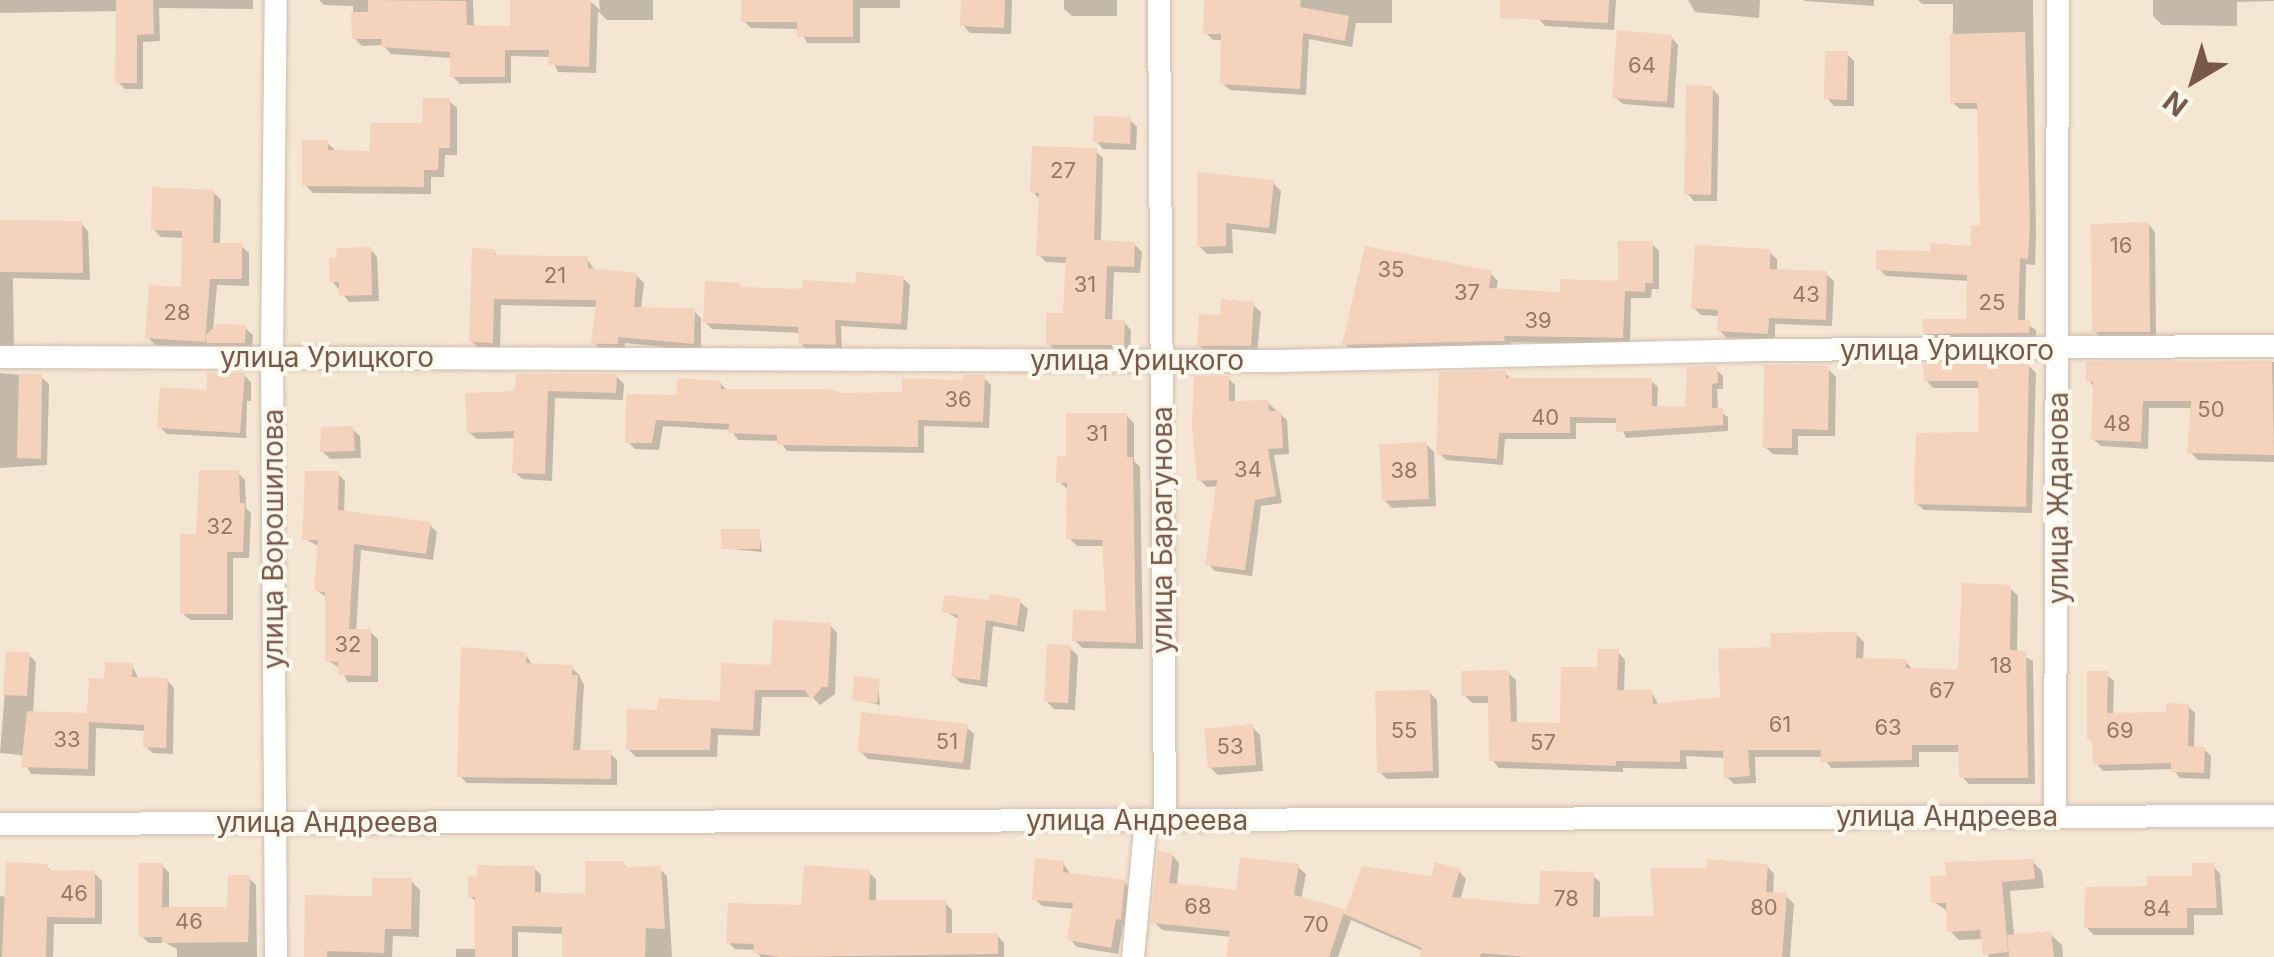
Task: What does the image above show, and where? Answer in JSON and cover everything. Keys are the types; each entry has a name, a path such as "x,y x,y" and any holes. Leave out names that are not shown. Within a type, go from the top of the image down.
{"street":[{"name":"улица Ворошилова","path":"276,0 272,357 276,957"},
{"name":"улица Барагунова","path":"1133,957 1155,820 1161,358 1159,0"},
{"name":"улица Жданова","path":"2055,815 2058,0"},
{"name":"улица Урицкого","path":"0,357 1276,361 1775,350 2274,346"},
{"name":"улица Андреева","path":"0,824 2274,816"}],"shaded area":[{"path":"0,0 2274,0 2274,957 0,957"}],"building":[{"path":"116,0 153,0 154,34 137,35 137,83 115,83"},
{"path":"368,0 466,1 467,25 510,26 510,0 591,0 589,67 548,65 549,50 505,50 505,77 450,77 450,52 381,47 382,39 352,39 351,12 368,12"},
{"path":"741,0 853,0 853,37 797,37 797,22 741,22"},
{"path":"961,0 1005,0 1004,28 960,26"},
{"path":"1204,0 1301,0 1300,7 1349,16 1345,41 1303,33 1300,89 1220,84 1221,34 1203,34"},
{"path":"1500,0 1609,0 1608,23 1500,18"},
{"path":"1617,30 1672,35 1667,102 1612,98"},
{"path":"2025,32 2030,226 2028,259 2020,258 2018,320 2030,320 2029,333 1923,334 1923,319 1966,319 1967,275 1876,270 1876,250 1930,251 1930,243 1971,246 1971,225 1980,225 1977,103 1950,103 1950,34"},
{"path":"1825,51 1848,51 1847,100 1824,99"},
{"path":"1686,85 1713,86 1711,195 1684,194"},
{"path":"423,98 450,98 450,148 439,148 438,170 424,170 424,187 302,186 302,140 328,140 328,150 370,151 370,123 422,123"},
{"path":"1094,116 1131,117 1130,144 1093,142"},
{"path":"1032,146 1097,148 1094,240 1135,242 1134,267 1107,266 1105,319 1125,320 1124,345 1046,345 1046,313 1063,313 1066,257 1036,256 1039,193 1030,193"},
{"path":"1197,172 1274,180 1269,228 1226,223 1226,246 1197,247"},
{"path":"152,187 214,190 213,243 242,243 242,279 210,279 205,342 145,338 149,285 181,287 182,231 151,230"},
{"path":"0,220 82,221 83,273 0,272"},
{"path":"2149,222 2150,332 2092,332 2091,224"},
{"path":"1618,241 1653,241 1653,283 1645,283 1645,292 1625,291 1623,338 1504,336 1505,341 1342,345 1365,246 1492,271 1489,288 1560,292 1560,279 1618,281"},
{"path":"1695,245 1770,249 1770,269 1827,271 1826,320 1769,318 1768,334 1717,331 1718,310 1691,308"},
{"path":"371,247 372,295 339,296 339,282 329,282 329,258 337,258 336,248"},
{"path":"472,248 495,249 495,255 588,256 588,268 637,273 634,307 695,308 694,344 618,337 618,344 591,344 596,300 494,299 493,343 469,342"},
{"path":"856,272 904,276 901,324 835,320 836,345 799,344 798,327 703,323 705,281 740,283 740,287 802,289 803,280 855,283"},
{"path":"1221,299 1254,302 1251,346 1197,346 1199,314 1220,315"},
{"path":"217,324 246,325 245,343 206,343 206,335"},
{"path":"2272,361 2274,455 2187,453 2191,401 2143,401 2141,442 2091,440 2093,382 2086,382 2086,362"},
{"path":"2029,363 2026,507 1914,504 1916,433 1979,432 1978,381 1924,381 1923,364"},
{"path":"1764,365 1829,366 1828,430 1792,429 1792,448 1763,448"},
{"path":"1717,366 1718,383 1712,384 1712,408 1723,408 1723,425 1616,432 1616,418 1570,417 1570,433 1499,433 1497,459 1436,454 1439,372 1506,371 1506,378 1652,378 1652,406 1685,407 1687,367"},
{"path":"207,373 245,373 240,433 157,428 160,387 207,390"},
{"path":"19,374 42,374 41,459 17,458"},
{"path":"516,374 617,374 616,393 548,391 545,474 512,473 514,431 467,433 465,393 515,391"},
{"path":"963,375 985,375 983,422 918,420 918,447 777,445 777,435 728,433 729,424 656,420 652,443 625,443 626,394 676,395 678,378 721,381 721,389 828,389 843,393 902,392 902,378 963,380"},
{"path":"1194,376 1229,376 1229,401 1268,400 1269,411 1281,411 1283,448 1268,449 1276,496 1255,500 1245,570 1205,565 1217,480 1197,481 1192,427"},
{"path":"1066,413 1127,413 1127,457 1133,457 1136,643 1072,641 1073,610 1106,611 1102,540 1066,539 1067,483 1056,483 1057,456 1066,456"},
{"path":"353,426 355,451 320,452 321,427"},
{"path":"1427,442 1429,499 1382,501 1379,444"},
{"path":"199,470 239,470 240,503 245,503 243,552 227,552 227,614 180,614 180,534 196,534"},
{"path":"305,471 339,471 338,510 431,522 426,554 354,544 349,629 371,629 371,676 338,675 338,662 325,661 325,592 314,591 318,540 302,540"},
{"path":"721,529 760,529 760,549 721,549"},
{"path":"1962,583 2011,585 2010,650 2026,651 2028,778 1959,778 1958,745 1912,745 1912,760 1820,762 1821,750 1748,750 1750,776 1724,778 1723,751 1680,750 1680,762 1616,761 1616,766 1489,761 1488,696 1461,696 1461,671 1509,670 1511,722 1560,723 1561,667 1597,667 1598,649 1619,649 1617,690 1652,689 1653,704 1720,697 1718,649 1771,647 1770,633 1857,632 1856,658 1907,659 1906,668 1958,669"},
{"path":"990,594 1021,599 1017,626 986,620 980,680 951,677 958,615 942,612 944,595 989,600"},
{"path":"773,620 831,623 828,687 822,687 811,700 805,690 755,690 753,730 711,728 710,750 626,750 627,709 657,710 658,698 720,701 721,663 771,665"},
{"path":"1047,644 1071,645 1068,703 1044,702"},
{"path":"461,647 527,652 526,663 573,665 572,675 578,675 573,750 611,750 611,779 457,777"},
{"path":"6,651 30,652 27,696 3,695"},
{"path":"105,662 133,663 132,677 168,678 166,748 143,747 144,725 89,722 88,769 21,767 27,711 87,713 89,678 104,679"},
{"path":"2087,671 2108,671 2107,713 2166,712 2166,703 2189,704 2188,746 2205,747 2204,773 2171,772 2171,763 2093,765 2092,740 2087,740"},
{"path":"854,676 880,679 877,703 852,700"},
{"path":"1430,690 1433,771 1377,773 1375,691"},
{"path":"861,712 968,724 963,763 858,752"},
{"path":"1253,724 1256,765 1208,768 1204,729"},
{"path":"1158,851 1173,853 1169,883 1236,890 1240,857 1299,864 1294,895 1345,909 1329,957 1226,957 1230,931 1151,923"},
{"path":"1035,858 1064,861 1063,872 1125,880 1121,920 1116,919 1111,948 1067,940 1073,903 1032,900"},
{"path":"1707,859 1768,864 1766,892 1787,893 1782,957 1527,957 1481,953 1480,957 1419,957 1422,948 1344,914 1362,866 1431,876 1435,862 1460,869 1452,897 1539,905 1540,871 1594,872 1593,917 1654,916 1650,868 1707,868"},
{"path":"2033,859 2035,879 2002,882 2008,952 1983,955 1980,930 1947,932 1946,903 1931,903 1930,876 1946,875 1945,862"},
{"path":"585,861 624,861 624,867 661,866 665,929 646,928 645,957 562,957 562,927 512,926 512,957 475,957 475,897 468,897 468,876 477,877 477,865 535,866 535,892 585,894"},
{"path":"6,862 48,864 48,870 95,871 95,918 47,917 46,957 2,957"},
{"path":"139,863 163,863 162,907 227,907 228,875 250,875 248,942 162,943 162,937 139,937"},
{"path":"2192,863 2214,863 2217,908 2187,908 2187,928 2084,928 2085,887 2147,886 2147,876 2192,876"},
{"path":"804,865 870,870 869,900 946,900 946,933 998,933 998,954 780,957 753,953 754,944 726,943 728,903 801,905"},
{"path":"372,878 412,878 411,929 385,929 384,953 327,951 327,957 304,957 305,895 372,896"},
{"path":"2051,931 2054,957 2009,957 2007,935"}]}
